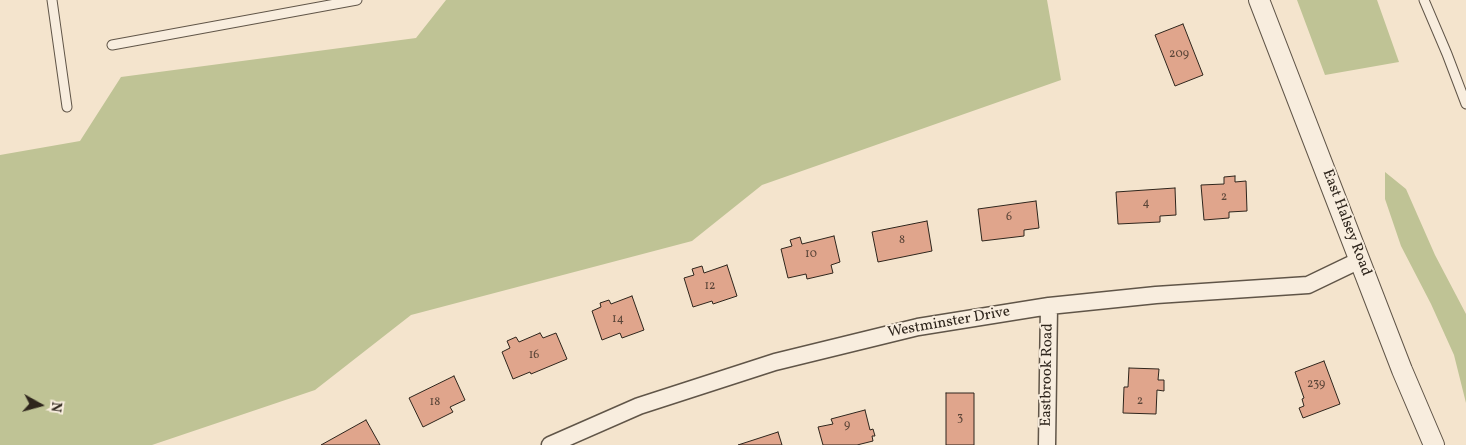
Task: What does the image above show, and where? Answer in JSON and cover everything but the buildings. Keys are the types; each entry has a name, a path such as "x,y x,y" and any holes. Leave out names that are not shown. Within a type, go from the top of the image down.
{"street":[{"name":"East Halsey Road","path":"1259,0 1402,370 1434,445"},
{"name":"Westminster Drive","path":"550,445 639,406 775,362 918,326 1049,306 1156,295 1308,285 1360,260"},
{"name":"Eastbrook Road","path":"1047,445 1049,306"}],"lane":[{"path":"52,0 67,107"},
{"path":"112,45 357,0"},
{"path":"1424,0 1466,104"}],"green space":[{"path":"446,0 1047,0 1061,80 762,185 692,241 411,315 315,390 152,445 0,445 0,155 80,141 121,77 416,38"},
{"path":"1297,0 1377,0 1399,62 1325,75"},
{"path":"1385,172 1406,189 1435,255 1466,314 1466,403 1454,355 1431,304 1401,246 1385,199"}]}
